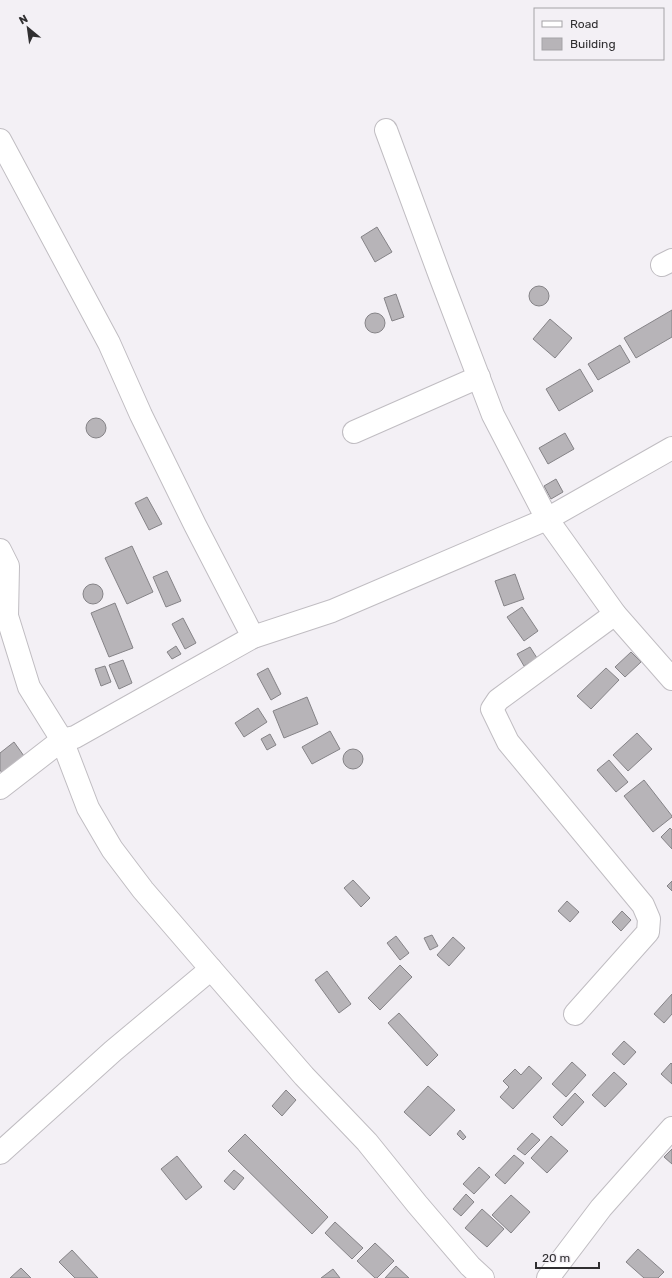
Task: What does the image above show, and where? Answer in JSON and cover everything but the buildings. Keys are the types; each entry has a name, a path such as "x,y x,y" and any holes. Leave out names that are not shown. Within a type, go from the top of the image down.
{"street":[{"path":"386,130 493,415 547,518 615,614 672,679"},
{"path":"0,140 109,343 144,422 253,637"},
{"path":"354,432 479,378"},
{"path":"0,788 62,740 74,737 253,637 332,611 547,518 672,448"},
{"path":"0,550 8,566 7,616 29,687 62,740 88,808 112,849 143,890 211,969 304,1076 367,1142 417,1204 470,1266 483,1278"},
{"path":"575,1014 648,932 649,920 643,905 508,742 492,710 498,700 615,614"},
{"path":"0,1153 113,1051 211,969"},
{"path":"548,1278 601,1208 672,1128"}]}
